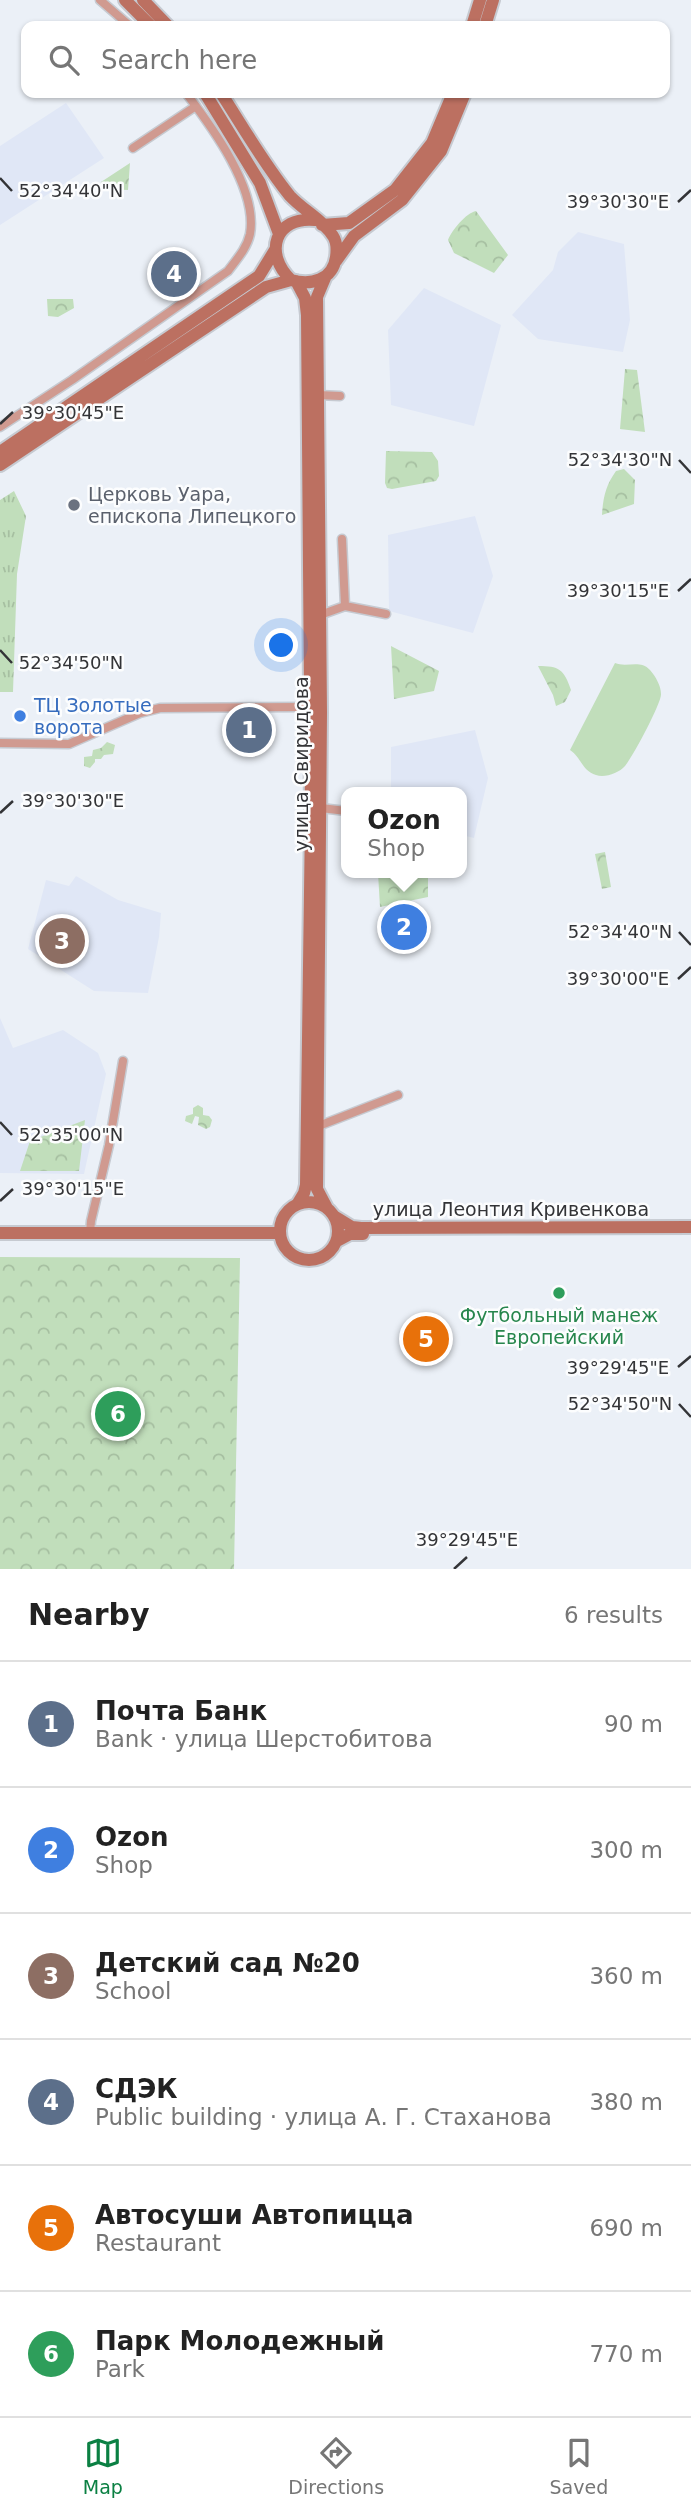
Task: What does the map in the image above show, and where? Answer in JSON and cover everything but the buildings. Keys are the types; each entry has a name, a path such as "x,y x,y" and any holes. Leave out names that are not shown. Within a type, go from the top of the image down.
{"street":[{"path":"100,0 124,21"},
{"path":"125,0 146,21"},
{"path":"143,0 163,21"},
{"path":"474,21 480,0"},
{"path":"487,21 493,0"},
{"path":"0,427 228,271 243,251 250,233 248,200 236,171 190,98"},
{"path":"208,98 260,183 279,234"},
{"path":"224,98 279,182 296,203 334,236 336,261"},
{"path":"0,452 259,276 275,250 279,234 288,224 300,218 349,223 395,190 432,143 451,98"},
{"path":"0,465 266,287 294,280 311,283 325,278 354,236 402,200 441,151 463,98"},
{"path":"132,148 196,106"},
{"path":"275,250 277,262 294,280"},
{"name":"улица Свиридова","path":"325,278 317,298 321,808 316,1127 317,1189 331,1212"},
{"name":"улица Свиридова","path":"294,280 305,298 307,315 311,819 306,1185 299,1203"},
{"path":"318,395 340,396"},
{"path":"342,539 345,606"},
{"path":"320,615 345,606 386,614"},
{"path":"0,743 69,744 140,713 160,708 309,707"},
{"path":"321,808 341,810"},
{"path":"90,1233 90,1221 109,1145 123,1061"},
{"path":"316,1127 398,1095"},
{"path":"299,1203 315,1203 331,1212 339,1232 332,1249 322,1257 312,1260 300,1259 289,1252 280,1233 284,1217 299,1203"},
{"name":"улица Леонтия Кривенкова","path":"331,1212 352,1227 361,1228 691,1227"},
{"path":"0,1233 280,1233"},
{"name":"улица Леонтия Кривенкова","path":"337,1241 350,1234 691,1235"}],"shaded area":[{"path":"66,103 104,158 0,225 0,146"},
{"path":"578,232 624,244 630,320 623,352 538,339 512,315 553,270 558,252"},
{"path":"424,288 501,325 474,426 391,405 388,330"},
{"path":"475,516 493,576 473,633 389,611 388,535"},
{"path":"475,730 488,778 474,838 467,836 467,787 391,787 391,747"},
{"path":"76,876 118,900 161,913 148,993 94,991 28,949 46,880 69,886"},
{"path":"0,1018 13,1048 63,1030 98,1053 106,1074 84,1174 0,1173"}],"green space":[{"path":"130,163 128,190 100,189 101,182"},
{"path":"476,211 508,255 494,273 454,253 448,240 460,222"},
{"path":"47,299 73,299 74,308 58,317 48,316"},
{"path":"625,369 637,370 645,432 620,429"},
{"path":"386,451 432,452 438,461 439,476 436,481 387,488"},
{"path":"624,469 635,480 634,504 602,515 604,497 610,481 616,471"},
{"path":"14,491 26,516 17,574 13,692 0,692 0,500"},
{"path":"391,646 439,671 434,691 394,699"},
{"path":"615,663 646,667 656,679 661,694 646,730 625,766 612,774 600,776 591,773 570,750"},
{"path":"538,666 556,668 566,677 571,690 565,702 556,706"},
{"path":"107,742 115,745 113,754 95,759 90,768 84,766 84,757 92,756 93,750 101,748"},
{"path":"605,852 611,887 602,889 595,854"},
{"path":"378,878 428,878 428,897 380,907"},
{"path":"198,1105 203,1108 203,1115 212,1120 210,1127 206,1129 198,1125 199,1117 195,1116 192,1124 185,1121 186,1116 193,1114 193,1108"},
{"path":"85,1120 79,1171 20,1171 30,1141"},
{"path":"0,1257 240,1258 234,1569 0,1569"}],"place":[{"name":"СДЭК","path":"174,274"},
{"name":"Церковь Уара, епископа Липецкого","path":"74,505"},
{"name":"ТЦ Золотые ворота","path":"20,716"},
{"name":"Почта Банк","path":"249,730"},
{"name":"Ozon","path":"404,927"},
{"name":"Детский сад №20","path":"62,941"},
{"name":"Футбольный манеж Европейский","path":"559,1293"},
{"name":"Автосуши Автопицца","path":"426,1339"},
{"name":"Парк Молодежный","path":"118,1414"}]}
